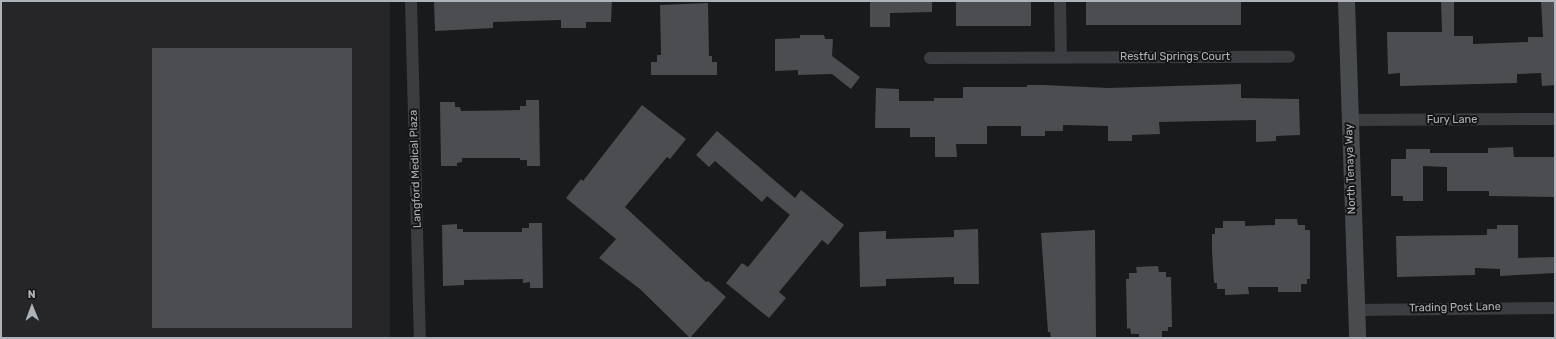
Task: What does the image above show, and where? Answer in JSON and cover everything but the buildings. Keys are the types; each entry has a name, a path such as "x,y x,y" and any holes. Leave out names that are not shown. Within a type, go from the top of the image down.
{"main road":[{"name":"North Tenaya Way","path":"1346,1 1356,338"}],"street":[{"name":"Langford Medical Plaza","path":"411,1 420,338"},
{"path":"1060,1 1061,57"},
{"name":"Restful Springs Court","path":"930,58 1290,57"},
{"name":"Fury Lane","path":"1349,120 1555,119"},
{"name":"Trading Post Lane","path":"1355,310 1555,308"}],"shaded area":[{"path":"1,1 390,1 390,338 1,338"}]}
